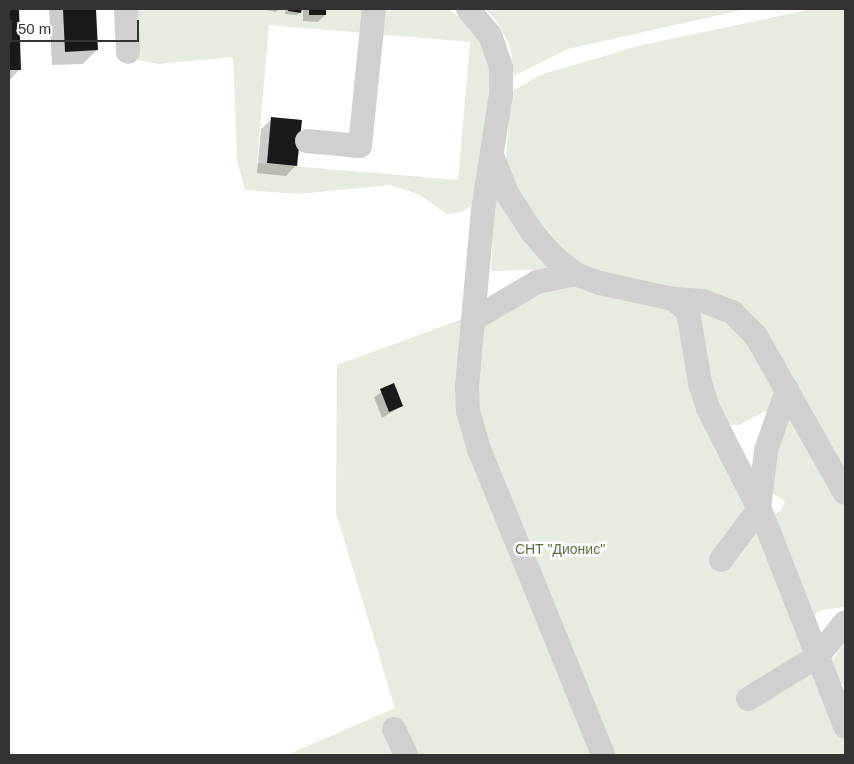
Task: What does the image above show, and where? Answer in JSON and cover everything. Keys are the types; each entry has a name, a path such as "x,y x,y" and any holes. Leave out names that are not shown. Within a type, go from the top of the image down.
{"street":[{"path":"126,9 128,52"},
{"path":"307,141 360,146 374,9"},
{"path":"468,9 490,35 501,67 493,158 483,210 467,385 468,411 479,449 603,755"},
{"path":"493,158 508,195 532,232 553,256 574,274 600,284 672,298 703,301 732,312 756,336 845,493"},
{"path":"474,319 536,282 574,274"},
{"path":"672,298 688,311 700,383 708,408 759,509 845,726"},
{"path":"721,560 759,509 766,450 787,390"},
{"path":"748,699 818,656 845,622"},
{"path":"394,729 406,755"}],"green space":[{"path":"132,9 288,9 301,13 302,9 309,9 309,15 326,15 326,9 364,9 363,33 269,25 257,163 458,180 470,42 378,34 381,9 449,9 476,32 489,60 492,103 475,202 462,212 447,214 418,194 390,185 299,194 245,190 237,160 233,57 158,64 134,59"},
{"path":"485,9 746,9 568,49 514,76 510,46 497,21"},
{"name":"СНТ \"Дионис\"","path":"812,9 845,9 845,479 743,308 697,310 737,325 773,381 774,398 769,409 740,425 730,425 769,519 781,510 785,501 768,491 771,463 793,409 845,505 845,607 821,610 810,619 830,665 845,639 845,687 836,679 845,704 845,755 287,755 395,708 336,513 337,365 593,271 579,266 554,245 505,172 511,92 540,75 638,46"},
{"path":"498,194 557,269 491,271 494,203"}],"building":[{"path":"9,9 19,9 21,70 9,70"},
{"path":"63,9 96,9 98,50 65,52"},
{"path":"288,9 302,9 301,13 288,11"},
{"path":"309,9 326,9 326,15 309,15"},
{"path":"271,117 302,120 297,166 267,163"},
{"path":"394,383 403,406 389,412 380,389"}]}
